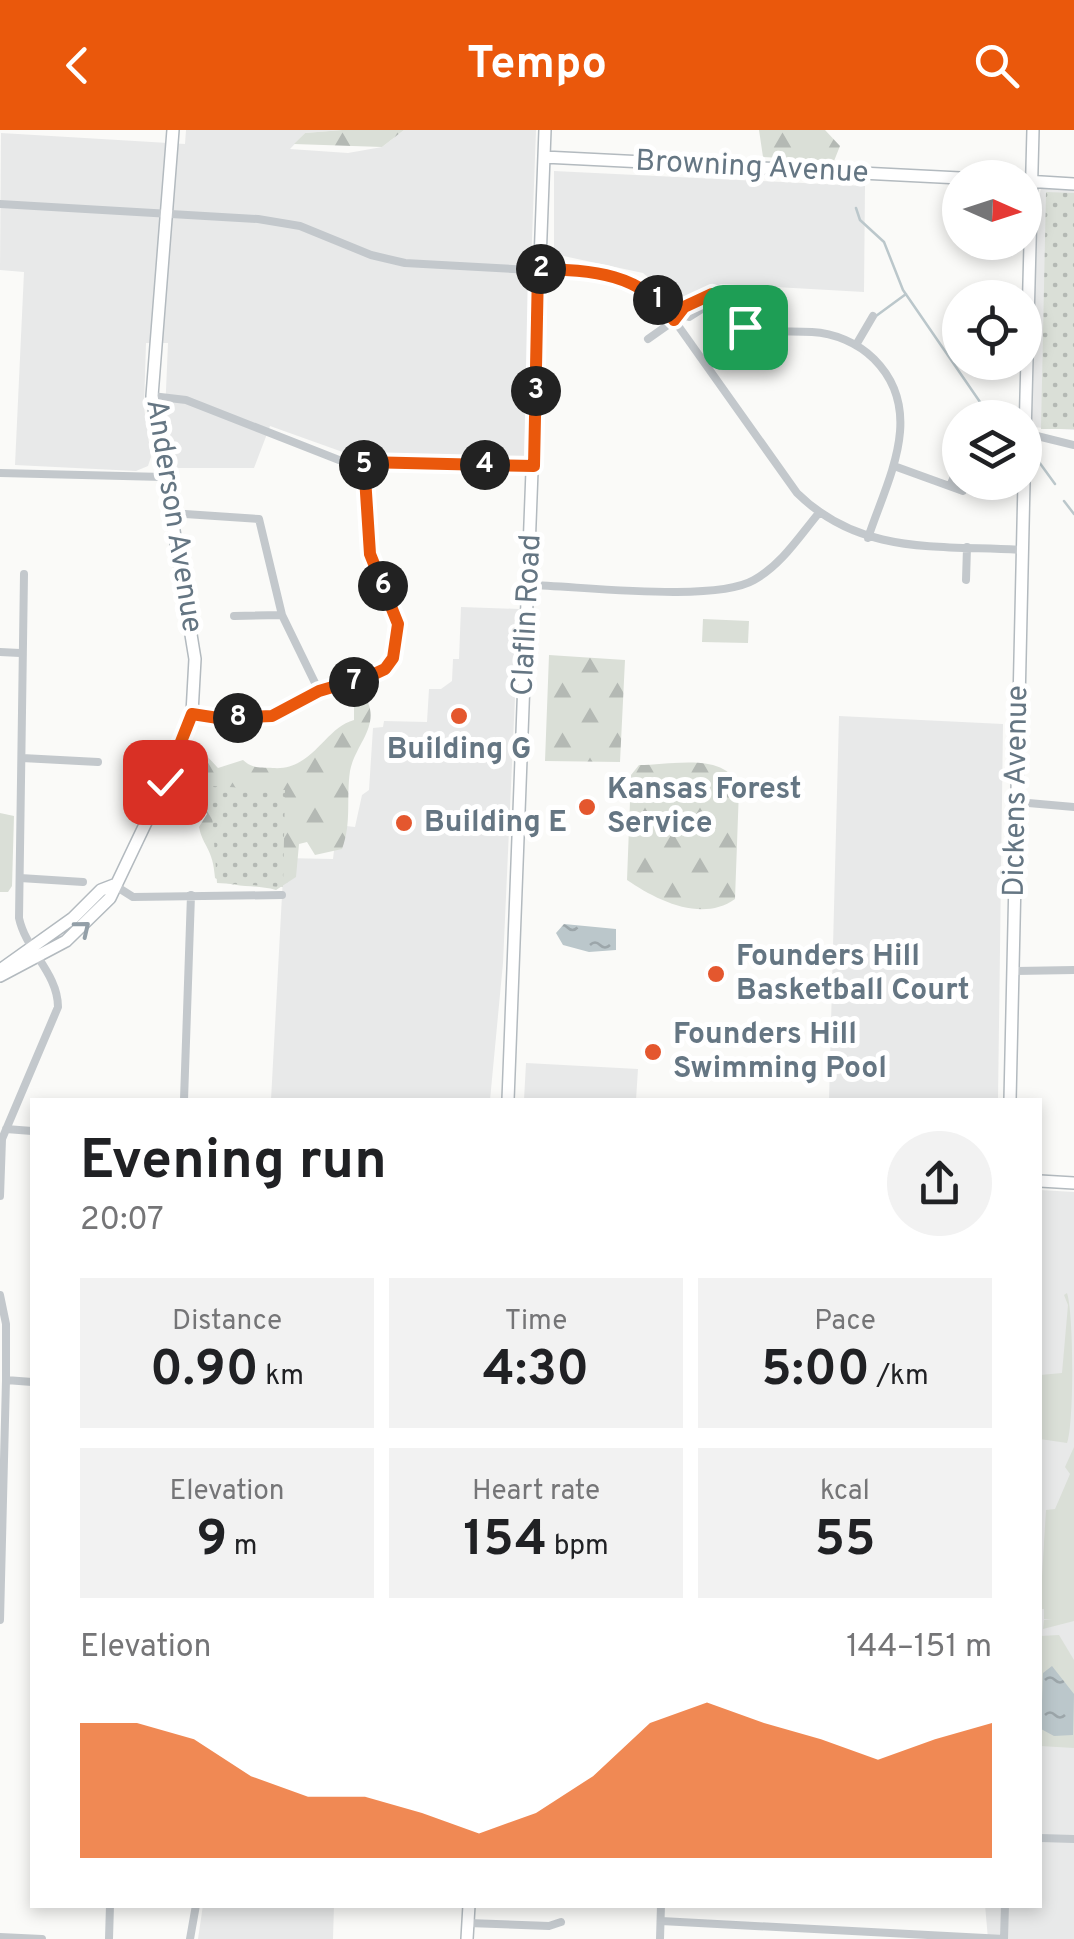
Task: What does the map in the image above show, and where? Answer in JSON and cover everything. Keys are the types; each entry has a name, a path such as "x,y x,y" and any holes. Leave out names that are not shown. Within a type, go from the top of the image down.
{"street":[{"name":"Anderson Avenue","path":"0,973 34,954 88,906 100,890 114,884 181,749 192,714 194,659 152,396 173,130"},
{"name":"Claflin Road","path":"508,1098 545,130"},
{"path":"1030,160 1033,130"},
{"name":"Browning Avenue","path":"544,157 942,177"},
{"path":"1042,182 1074,184"},
{"path":"0,204 286,222 371,255 406,263 538,269 627,279 678,318 796,493 818,514 868,538 1022,550"},
{"path":"1025,400 1027,260"},
{"path":"648,339 678,318 684,307 700,296 712,294 727,313 761,333 814,332 856,345 886,374 900,406 901,441 868,538"},
{"path":"856,345 873,316"},
{"path":"152,396 186,400 339,460 534,466"},
{"path":"1042,438 1074,445"},
{"path":"192,714 218,718 272,716 319,691 385,669 398,645 393,603 370,554 364,462"},
{"path":"894,466 942,483"},
{"path":"0,473 164,477"},
{"name":"Dickens Avenue","path":"1010,1098 1023,500"},
{"path":"170,512 259,518 282,615 319,691"},
{"path":"530,585 690,591 738,586 778,562 818,514"},
{"path":"966,580 967,547"},
{"path":"0,1196 6,1129 58,1007 54,984 34,954 19,918 24,574"},
{"path":"234,616 282,615"},
{"path":"0,652 20,653"},
{"path":"22,758 98,762"},
{"path":"1017,802 1074,807"},
{"path":"20,878 82,882"},
{"path":"114,884 133,898 282,895"},
{"path":"184,1098 191,895"},
{"path":"1013,971 1074,970"},
{"path":"6,1129 30,1131"},
{"path":"1042,1182 1074,1183"},
{"path":"0,1296 6,1324 0,1620"},
{"path":"6,1380 30,1382"},
{"path":"1042,1838 1074,1839"},
{"path":"109,1939 110,1908"},
{"path":"190,1939 195,1908"},
{"path":"467,1939 469,1908"},
{"path":"660,1939 661,1908"},
{"path":"660,1921 1004,1939 1005,1908"},
{"path":"468,1923 550,1926 562,1922"},
{"path":"0,1937 42,1939"}],"shaded area":[{"path":"186,130 342,130 305,133 290,149 348,153 382,147 404,130 536,130 524,458 351,455 270,426 254,468 174,468 165,414 168,343 146,343 144,407 151,457 148,466 136,471 15,465 24,272 0,270 1,133 185,144"},
{"path":"554,171 865,186 864,292 721,284 676,301 643,273 554,254"},
{"path":"1042,188 1074,188 1074,430 1042,428 1042,400 1032,400 1032,380 1042,380 1042,280 1034,280 1035,260 1042,260"},
{"path":"461,607 519,609 503,963 490,1098 271,1098 284,858 333,859 337,825 355,827 362,795 369,790 373,728 383,727 384,721 427,722 429,689 441,689 452,681 453,659 459,659"},
{"path":"839,716 1003,724 998,1098 829,1098"},
{"path":"526,1063 638,1069 636,1098 524,1098"},
{"path":"1042,1190 1074,1192 1074,1939 988,1939 985,1908 1042,1908"},
{"path":"203,1908 334,1908 333,1939 198,1939"}],"green space":[{"path":"404,130 382,147 294,144 305,133"},
{"path":"759,130 825,130 840,146 834,161 763,157"},
{"path":"1046,192 1074,193 1074,429 1042,429"},
{"path":"703,619 749,621 748,643 702,642"},
{"path":"549,655 625,660 620,762 545,761"},
{"path":"361,691 368,702 370,723 350,771 347,830 342,849 315,855 307,842 299,844 296,877 276,890 229,884 215,878 199,827 207,814 200,805 176,799 180,780 195,756 206,755 218,768 243,760 260,767 298,763 334,731 354,720 354,698"},
{"path":"697,763 724,769 733,777 739,789 735,899 722,906 694,909 651,895 627,880 631,775 639,765"},
{"path":"210,786 285,790 283,887 217,883"},
{"path":"0,813 14,816 12,886 8,892 0,892"},
{"path":"1067,1293 1071,1323 1072,1370 1067,1443 1042,1439 1042,1375 1062,1373 1068,1305 1064,1295"},
{"path":"1074,1447 1074,1621 1043,1629 1044,1620 1052,1619 1044,1619 1042,1609 1046,1510 1055,1509 1070,1474 1065,1467"},
{"path":"1059,1635 1074,1660 1074,1748 1042,1746 1042,1636"}],"water":[{"path":"564,924 616,929 616,950 589,952 563,945 556,933"},
{"path":"1052,1666 1074,1694 1073,1735 1054,1736 1042,1730 1043,1673"}],"waterway":[{"path":"856,208 860,220 884,242 903,290 979,400"},
{"path":"876,316 906,294"},
{"path":"1042,466 1055,484"},
{"path":"1064,501 1074,514"}],"place":[{"name":"Building G","path":"459,716"},
{"name":"Kansas Forest Service","path":"587,807"},
{"name":"Building E","path":"404,823"},
{"name":"Founders Hill Basketball Court","path":"716,974"},
{"name":"Founders Hill Swimming Pool","path":"653,1052"}],"route":[{"path":"165,782 192,714 218,718 272,716 319,691 350,684 385,669 393,658 398,645 398,624 393,603 370,554 364,462 534,466 538,269 627,279 662,303 674,320 700,296 712,294 745,327"}]}
